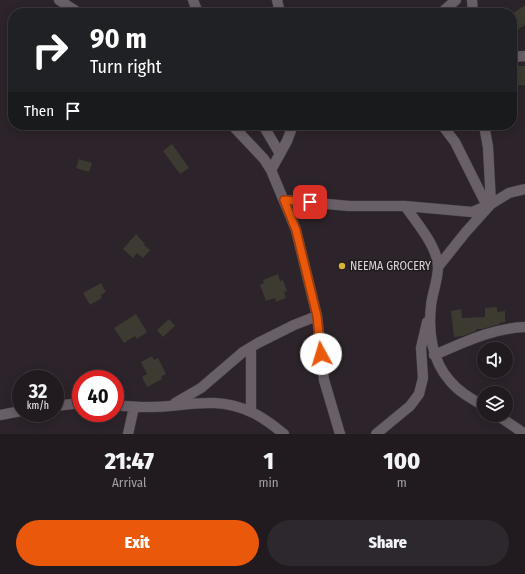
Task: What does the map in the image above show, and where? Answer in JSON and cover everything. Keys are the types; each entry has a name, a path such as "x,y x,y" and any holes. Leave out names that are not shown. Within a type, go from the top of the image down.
{"street":[{"path":"59,0 71,8"},
{"path":"447,8 456,0"},
{"path":"237,130 264,159 271,170 296,230 317,316 324,380 340,434"},
{"path":"266,130 280,154"},
{"path":"271,170 287,141 291,130"},
{"path":"446,130 455,142 489,205"},
{"path":"376,434 410,406 419,394 422,378 421,348 438,267 489,205 488,147 485,130"},
{"path":"284,200 349,206 405,206 472,212 489,205 508,193 525,189"},
{"path":"405,206 432,246 438,267"},
{"path":"430,307 431,336 434,355 440,368 450,381 463,393 477,402"},
{"path":"170,406 201,388 244,352 294,325 317,316"},
{"path":"434,355 472,339 501,330 525,327"},
{"path":"251,348 251,412"},
{"path":"124,406 170,406 189,403 217,402 251,412 284,434"},
{"path":"128,434 134,407"},
{"path":"0,415 12,413"},
{"path":"507,422 525,434"}],"building":[{"path":"525,5 525,25 517,30 517,11"},
{"path":"517,66 525,66 525,85 517,85"},
{"path":"172,144 189,168 180,174 163,151"},
{"path":"79,159 92,163 89,172 76,168"},
{"path":"136,234 145,244 144,245 150,250 143,258 137,253 133,258 123,249"},
{"path":"278,274 280,281 283,280 287,291 284,292 286,298 276,302 275,298 266,301 260,285 264,283 263,280"},
{"path":"101,283 106,292 101,295 102,298 90,305 83,293"},
{"path":"497,307 497,312 505,311 505,322 482,329 476,329 476,331 463,336 454,337 451,311 461,309 462,318 485,317 485,308"},
{"path":"136,314 147,332 137,339 135,336 124,343 114,328"},
{"path":"169,319 175,326 163,337 157,330"},
{"path":"152,356 154,360 158,358 166,374 161,377 162,379 147,387 142,377 147,374 141,362"}],"place":[{"name":"NEEMA GROCERY","path":"342,266"}],"route":[{"path":"310,202 284,200 296,230 317,316 321,354"}]}
